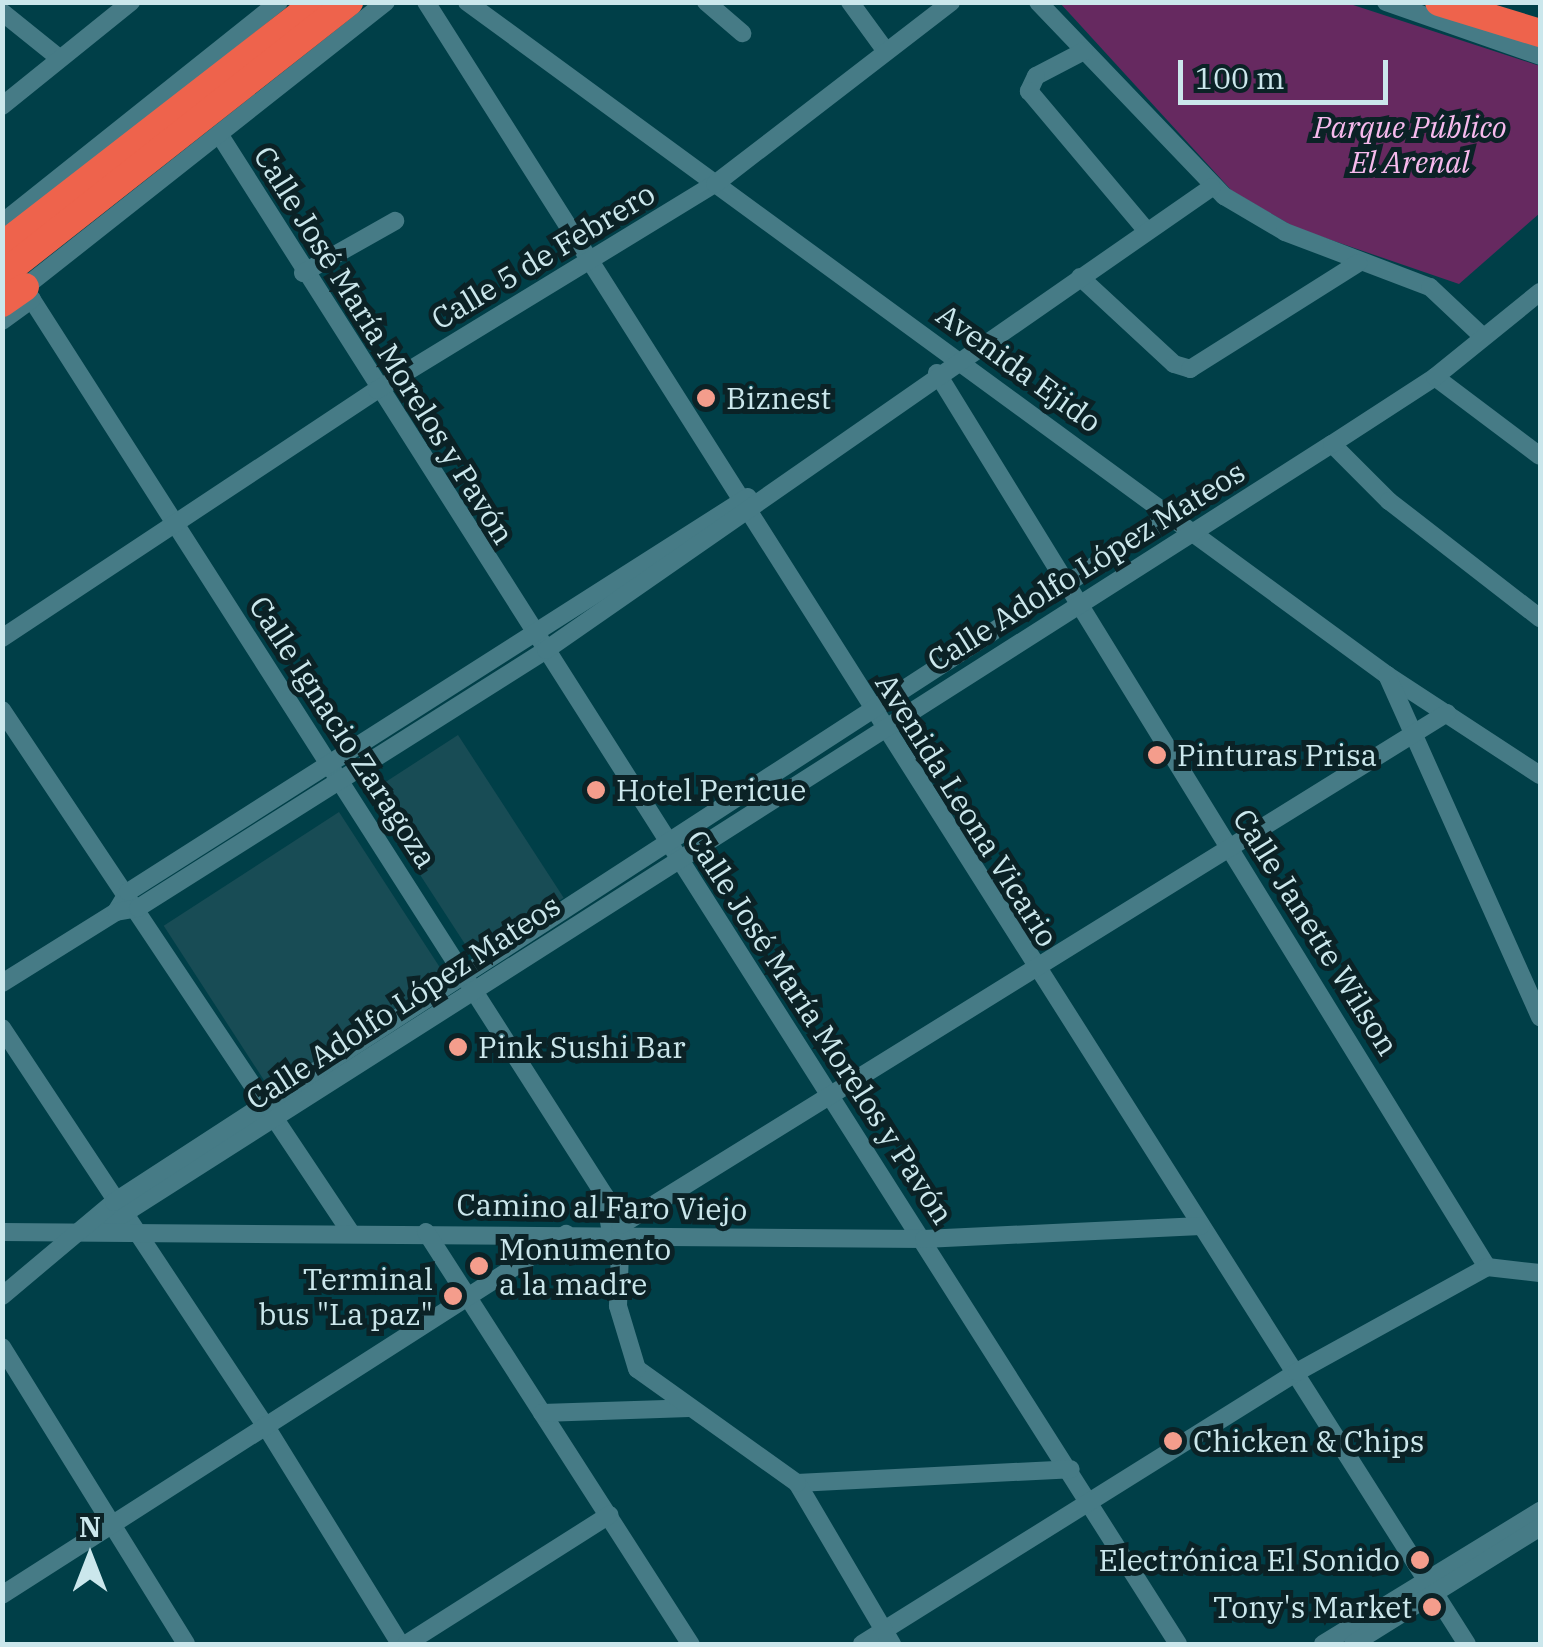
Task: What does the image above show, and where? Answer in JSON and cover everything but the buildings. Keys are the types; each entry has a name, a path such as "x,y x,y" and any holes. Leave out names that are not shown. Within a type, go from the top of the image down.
{"highway":[{"path":"13,280 174,127 316,2"},
{"path":"1439,3 1540,34"},
{"path":"174,127 356,12"}],"street":[{"path":"2,106 131,2"},
{"path":"2,224 278,2"},
{"path":"2,320 13,280 220,136 370,2"},
{"path":"356,12 386,2"},
{"name":"Avenida Leona Vicario","path":"426,2 450,32 588,260 1467,1644"},
{"path":"706,2 742,33"},
{"path":"850,2 885,50"},
{"name":"Calle 5 de Febrero","path":"2,638 178,526 377,390 714,184 950,2"},
{"path":"1038,2 1212,187 1254,216 1358,262 1430,287 1483,337"},
{"path":"1386,2 1540,56"},
{"path":"450,32 473,8"},
{"name":"Avenida Ejido","path":"473,8 1174,514 1386,675 1540,775"},
{"path":"2,12 59,58"},
{"path":"1084,51 1036,76 1029,90 1147,231"},
{"name":"Calle José María Morelos y Pavón","path":"220,136 377,390 1071,1469 1178,1644"},
{"path":"2,983 116,912 330,762 534,630 763,495 1212,187"},
{"path":"303,273 396,221"},
{"path":"1080,277 1174,364 1190,369 1358,262"},
{"name":"Calle Ignacio Zaragoza","path":"13,280 178,526 605,1196 614,1233 618,1306 629,1356 646,1377 760,1452 797,1483 888,1638"},
{"name":"Calle Adolfo López Mateos","path":"673,850 883,727 1193,528 1332,444 1434,377 1540,292"},
{"name":"Calle Janette Wilson","path":"937,373 1487,1267"},
{"path":"1434,377 1540,456"},
{"path":"1332,444 1389,501 1540,618"},
{"path":"133,900 343,782 546,650 744,506"},
{"name":"Calle Adolfo López Mateos","path":"2,1296 119,1208 673,850 872,710 1174,514"},
{"path":"1386,675 1540,1017"},
{"path":"2,710 133,900 351,1232"},
{"path":"614,1233 635,1213 830,1097 1447,713"},
{"path":"2,1028 265,1424 403,1644 609,1515"},
{"name":"Camino al Faro Viejo","path":"2,1232 614,1233 924,1239 1201,1226"},
{"path":"426,1232 691,1644"},
{"path":"2,1596 110,1522 567,1233"},
{"path":"862,1644 888,1638 1297,1372 1487,1267 1540,1273"},
{"path":"2,1346 186,1644"},
{"path":"542,1413 689,1408"},
{"path":"797,1483 1071,1469"},
{"path":"1352,1644 1540,1511"},
{"path":"1323,1644 1540,1527"}],"shaded area":[{"path":"458,735 564,898 473,957 367,794"},
{"path":"339,812 446,976 270,1090 164,926"}],"green space":[{"name":"Parque Público El Arenal","path":"1060,3 1347,3 1540,66 1540,213 1459,284 1296,228 1232,191"}],"place":[{"name":"Biznest","path":"706,398"},
{"name":"Pinturas Prisa","path":"1157,755"},
{"name":"Hotel Pericue","path":"596,790"},
{"name":"Pink Sushi Bar","path":"458,1047"},
{"name":"Monumento a la madre","path":"479,1266"},
{"name":"Terminal bus \"La paz\"","path":"453,1296"},
{"name":"Chicken & Chips","path":"1173,1441"},
{"name":"Electrónica El Sonido","path":"1420,1560"},
{"name":"Tony's Market","path":"1432,1607"}]}
